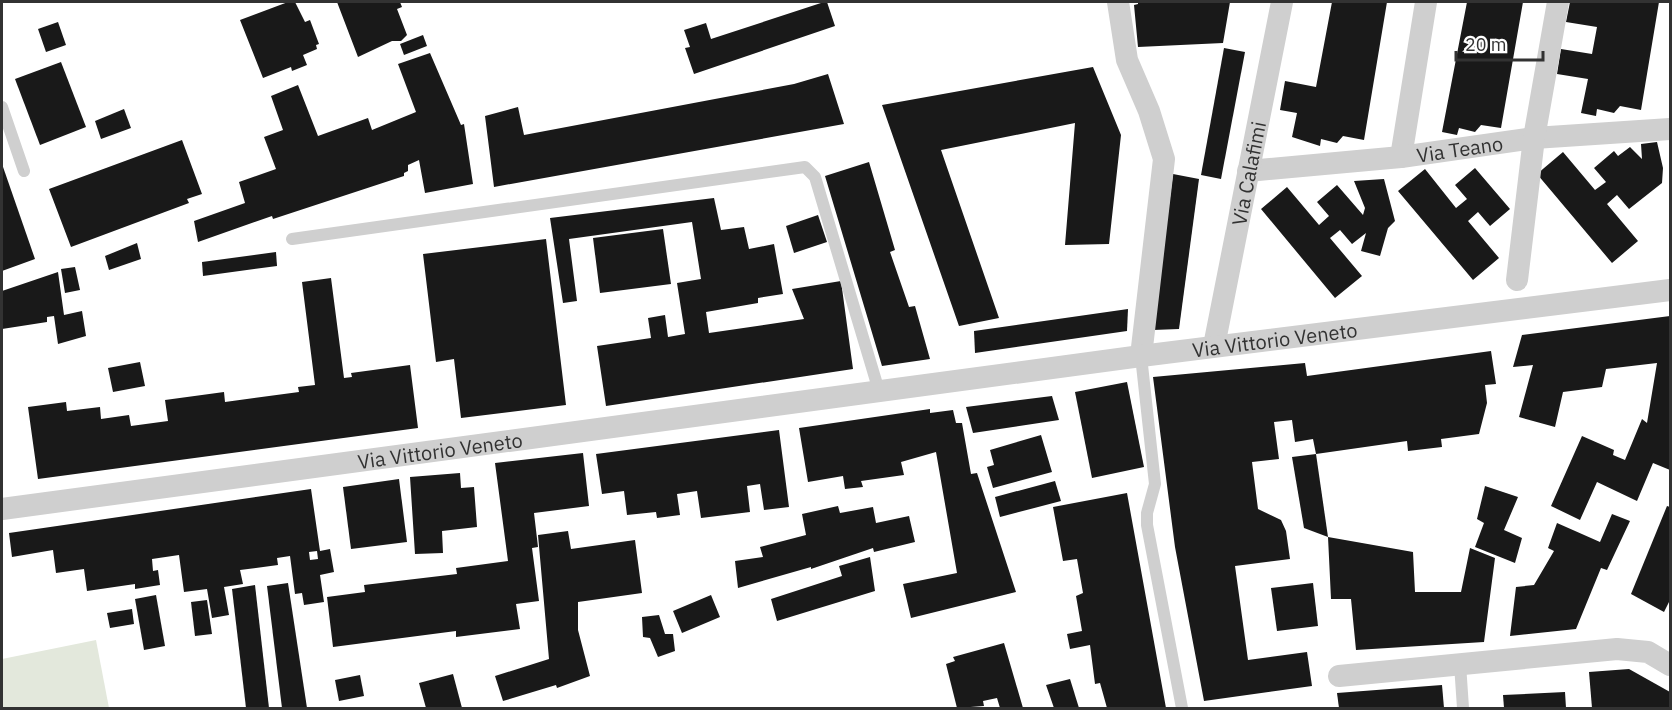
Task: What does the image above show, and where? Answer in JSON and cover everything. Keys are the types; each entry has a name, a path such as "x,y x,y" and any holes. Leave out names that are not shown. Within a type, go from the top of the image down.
{"street":[{"path":"1118,2 1127,60 1149,111 1164,159 1141,356"},
{"name":"Via Calafimi","path":"1214,346 1282,2"},
{"path":"1401,157 1426,2"},
{"path":"1517,280 1534,138 1557,2"},
{"name":"Via Teano","path":"1248,171 1401,157 1534,138 1671,129"},
{"name":"Via Vittorio Veneto","path":"2,509 1214,346 1671,290"},
{"path":"1339,676 1617,649 1648,652 1671,664"}],"lane":[{"path":"2,107 24,171"},
{"path":"292,239 805,167 814,177 879,391"},
{"path":"1141,356 1155,484 1147,513 1148,525 1182,708"},
{"path":"1460,664 1463,708"}],"shaded area":[{"path":"96,640 109,708 2,708 2,659"}],"building":[{"path":"288,2 295,2 305,22 310,20 319,44 316,45 317,49 303,55 307,65 292,71 291,67 263,78 240,20"},
{"path":"337,2 400,2 402,7 397,9 407,35 401,41 392,41 358,57"},
{"path":"827,2 835,26 694,74 685,48 690,47 684,30 706,23 711,39"},
{"path":"1138,2 1230,2 1223,43 1138,47 1134,5"},
{"path":"1332,2 1387,2 1364,140 1343,136 1337,143 1321,139 1320,146 1292,137 1297,113 1280,110 1285,81 1316,87"},
{"path":"1467,2 1523,2 1501,128 1481,125 1475,132 1459,128 1457,135 1442,132"},
{"path":"1570,2 1659,2 1641,110 1620,106 1614,113 1597,109 1596,116 1581,113 1588,79 1557,74 1561,49 1592,54 1597,27 1566,22"},
{"path":"58,22 66,45 46,52 38,29"},
{"path":"423,35 427,46 404,55 400,44"},
{"path":"1224,48 1245,52 1221,179 1201,175"},
{"path":"430,53 461,125 464,124 473,184 425,193 419,160 408,165 408,171 404,173 404,176 273,219 272,216 198,242 194,221 245,203 239,182 276,169 264,137 283,130 271,96 298,85 318,136 368,118 372,130 416,112 398,64"},
{"path":"61,62 86,127 40,145 15,79"},
{"path":"1093,67 1121,135 1109,244 1065,245 1075,123 941,150 999,318 959,326 882,105"},
{"path":"828,74 844,124 494,187 485,116 518,107 524,135 794,84"},
{"path":"124,109 131,128 101,139 95,121"},
{"path":"182,140 202,194 187,199 189,203 71,247 49,189"},
{"path":"1657,142 1663,168 1662,183 1629,209 1617,195 1607,204 1638,241 1612,263 1537,174 1563,152 1595,190 1606,182 1594,168 1614,151 1618,156 1630,147 1642,159 1641,144"},
{"path":"869,162 895,250 890,252 909,307 915,306 930,359 882,366 825,176"},
{"path":"2,164 35,259 2,271"},
{"path":"1475,168 1510,209 1490,226 1478,212 1468,221 1499,258 1473,280 1398,191 1425,169 1456,208 1467,199 1455,185"},
{"path":"1173,174 1199,179 1179,329 1153,330"},
{"path":"1384,179 1395,221 1388,228 1380,256 1361,251 1366,233 1352,244 1340,230 1330,238 1362,276 1335,298 1261,209 1287,187 1319,225 1329,216 1317,202 1337,185 1363,215 1365,208 1354,181"},
{"path":"714,198 721,230 744,227 749,249 774,244 783,294 758,298 758,303 706,312 709,333 804,319 792,289 841,281 853,369 606,406 597,346 651,338 648,318 665,315 668,337 685,334 677,283 701,279 692,222 569,239 577,301 563,303 550,218"},
{"path":"818,215 827,242 794,253 786,226"},
{"path":"663,229 671,284 600,293 593,238"},
{"path":"546,239 566,405 461,418 454,359 436,362 423,254"},
{"path":"137,243 141,259 109,270 105,256"},
{"path":"276,252 277,266 203,276 202,262"},
{"path":"75,267 80,290 65,293 61,269"},
{"path":"58,272 64,315 82,311 86,336 58,344 54,316 47,317 47,322 2,329 2,291"},
{"path":"331,278 344,378 352,377 351,373 410,365 418,428 38,479 28,407 66,402 67,411 100,407 101,419 129,415 131,426 168,421 165,400 224,392 225,402 299,392 298,387 315,385 302,282"},
{"path":"1128,309 1127,331 975,353 974,331"},
{"path":"1670,316 1670,470 1653,463 1637,501 1597,482 1580,520 1551,506 1582,436 1614,450 1613,455 1625,460 1642,419 1647,423 1657,363 1606,369 1602,387 1563,392 1555,427 1519,417 1533,365 1513,367 1522,335"},
{"path":"1491,351 1496,384 1485,385 1487,403 1479,434 1441,439 1442,447 1408,451 1407,441 1316,454 1313,439 1295,442 1292,420 1274,422 1279,459 1252,462 1258,509 1281,520 1286,531 1290,559 1235,566 1248,660 1307,652 1312,686 1204,701 1175,547 1153,377 1305,363 1307,376"},
{"path":"140,362 145,386 113,392 108,368"},
{"path":"1127,382 1144,467 1092,478 1075,392"},
{"path":"1052,396 1059,420 973,433 966,407"},
{"path":"930,409 930,413 953,410 956,423 962,423 971,474 977,473 1016,592 911,618 903,584 957,573 936,452 901,462 904,475 861,481 863,487 845,489 843,476 808,482 799,428"},
{"path":"779,430 789,507 764,510 760,484 747,486 750,512 701,518 697,491 677,494 680,515 657,518 656,512 627,515 624,491 602,494 596,454"},
{"path":"1041,435 1052,472 993,488 987,467 994,465 990,450"},
{"path":"583,453 589,506 534,513 538,547 532,548 539,601 516,604 520,629 456,637 456,631 333,647 327,597 365,592 364,585 457,574 456,568 508,561 495,463"},
{"path":"1316,454 1328,537 1304,528 1292,457"},
{"path":"460,473 461,488 474,487 477,527 442,531 443,553 415,554 410,477"},
{"path":"399,479 407,542 351,549 343,487"},
{"path":"1055,481 1061,501 1000,517 995,497"},
{"path":"1485,486 1518,497 1504,530 1522,538 1515,563 1475,547 1484,523 1477,519"},
{"path":"311,489 320,551 330,549 334,572 320,575 324,602 304,605 302,593 295,594 290,556 277,558 278,565 240,570 243,584 224,587 229,615 212,618 207,589 184,592 179,555 152,559 153,571 158,570 160,585 135,589 135,584 87,591 84,569 56,573 53,550 12,557 9,533","holes":["317,551 318,559 310,560 309,552"]},
{"path":"1127,493 1166,708 1107,708 1100,683 1095,684 1090,645 1070,649 1067,634 1082,631 1076,596 1083,593 1077,559 1063,561 1053,507"},
{"path":"838,506 840,513 873,507 876,523 909,516 915,542 874,552 873,548 811,569 811,567 738,588 735,561 763,557 760,547 806,535 802,514"},
{"path":"1667,506 1670,507 1670,600 1664,612 1631,594"},
{"path":"1612,514 1630,521 1607,570 1601,568 1576,629 1510,636 1516,587 1534,585 1554,551 1548,548 1557,523 1600,542"},
{"path":"568,531 571,549 635,540 642,593 578,602 578,630 590,676 557,688 556,685 503,701 495,676 549,659 538,535"},
{"path":"1328,537 1413,552 1415,592 1461,592 1470,548 1495,558 1484,642 1356,650 1351,599 1331,599"},
{"path":"870,557 875,591 777,621 771,599 842,576 839,566"},
{"path":"288,583 307,708 282,708 267,586"},
{"path":"1313,583 1318,626 1277,631 1271,588"},
{"path":"255,585 269,708 246,708 232,589"},
{"path":"156,595 165,646 144,650 135,599"},
{"path":"711,595 720,617 682,633 673,611"},
{"path":"207,600 212,634 195,636 191,602"},
{"path":"132,609 134,624 110,628 107,613"},
{"path":"659,615 665,634 673,634 675,651 658,657 650,638 643,637 642,617"},
{"path":"1004,643 1023,708 1000,708 997,698 983,701 984,706 957,708 946,664 955,661 953,657"},
{"path":"1629,669 1670,692 1670,708 1592,708 1589,672"},
{"path":"453,674 462,708 426,708 419,683"},
{"path":"360,675 364,696 339,701 335,680"},
{"path":"1070,679 1079,708 1054,708 1046,685"},
{"path":"1442,685 1444,708 1339,708 1337,693"},
{"path":"1565,692 1566,708 1504,708 1503,695"}]}
